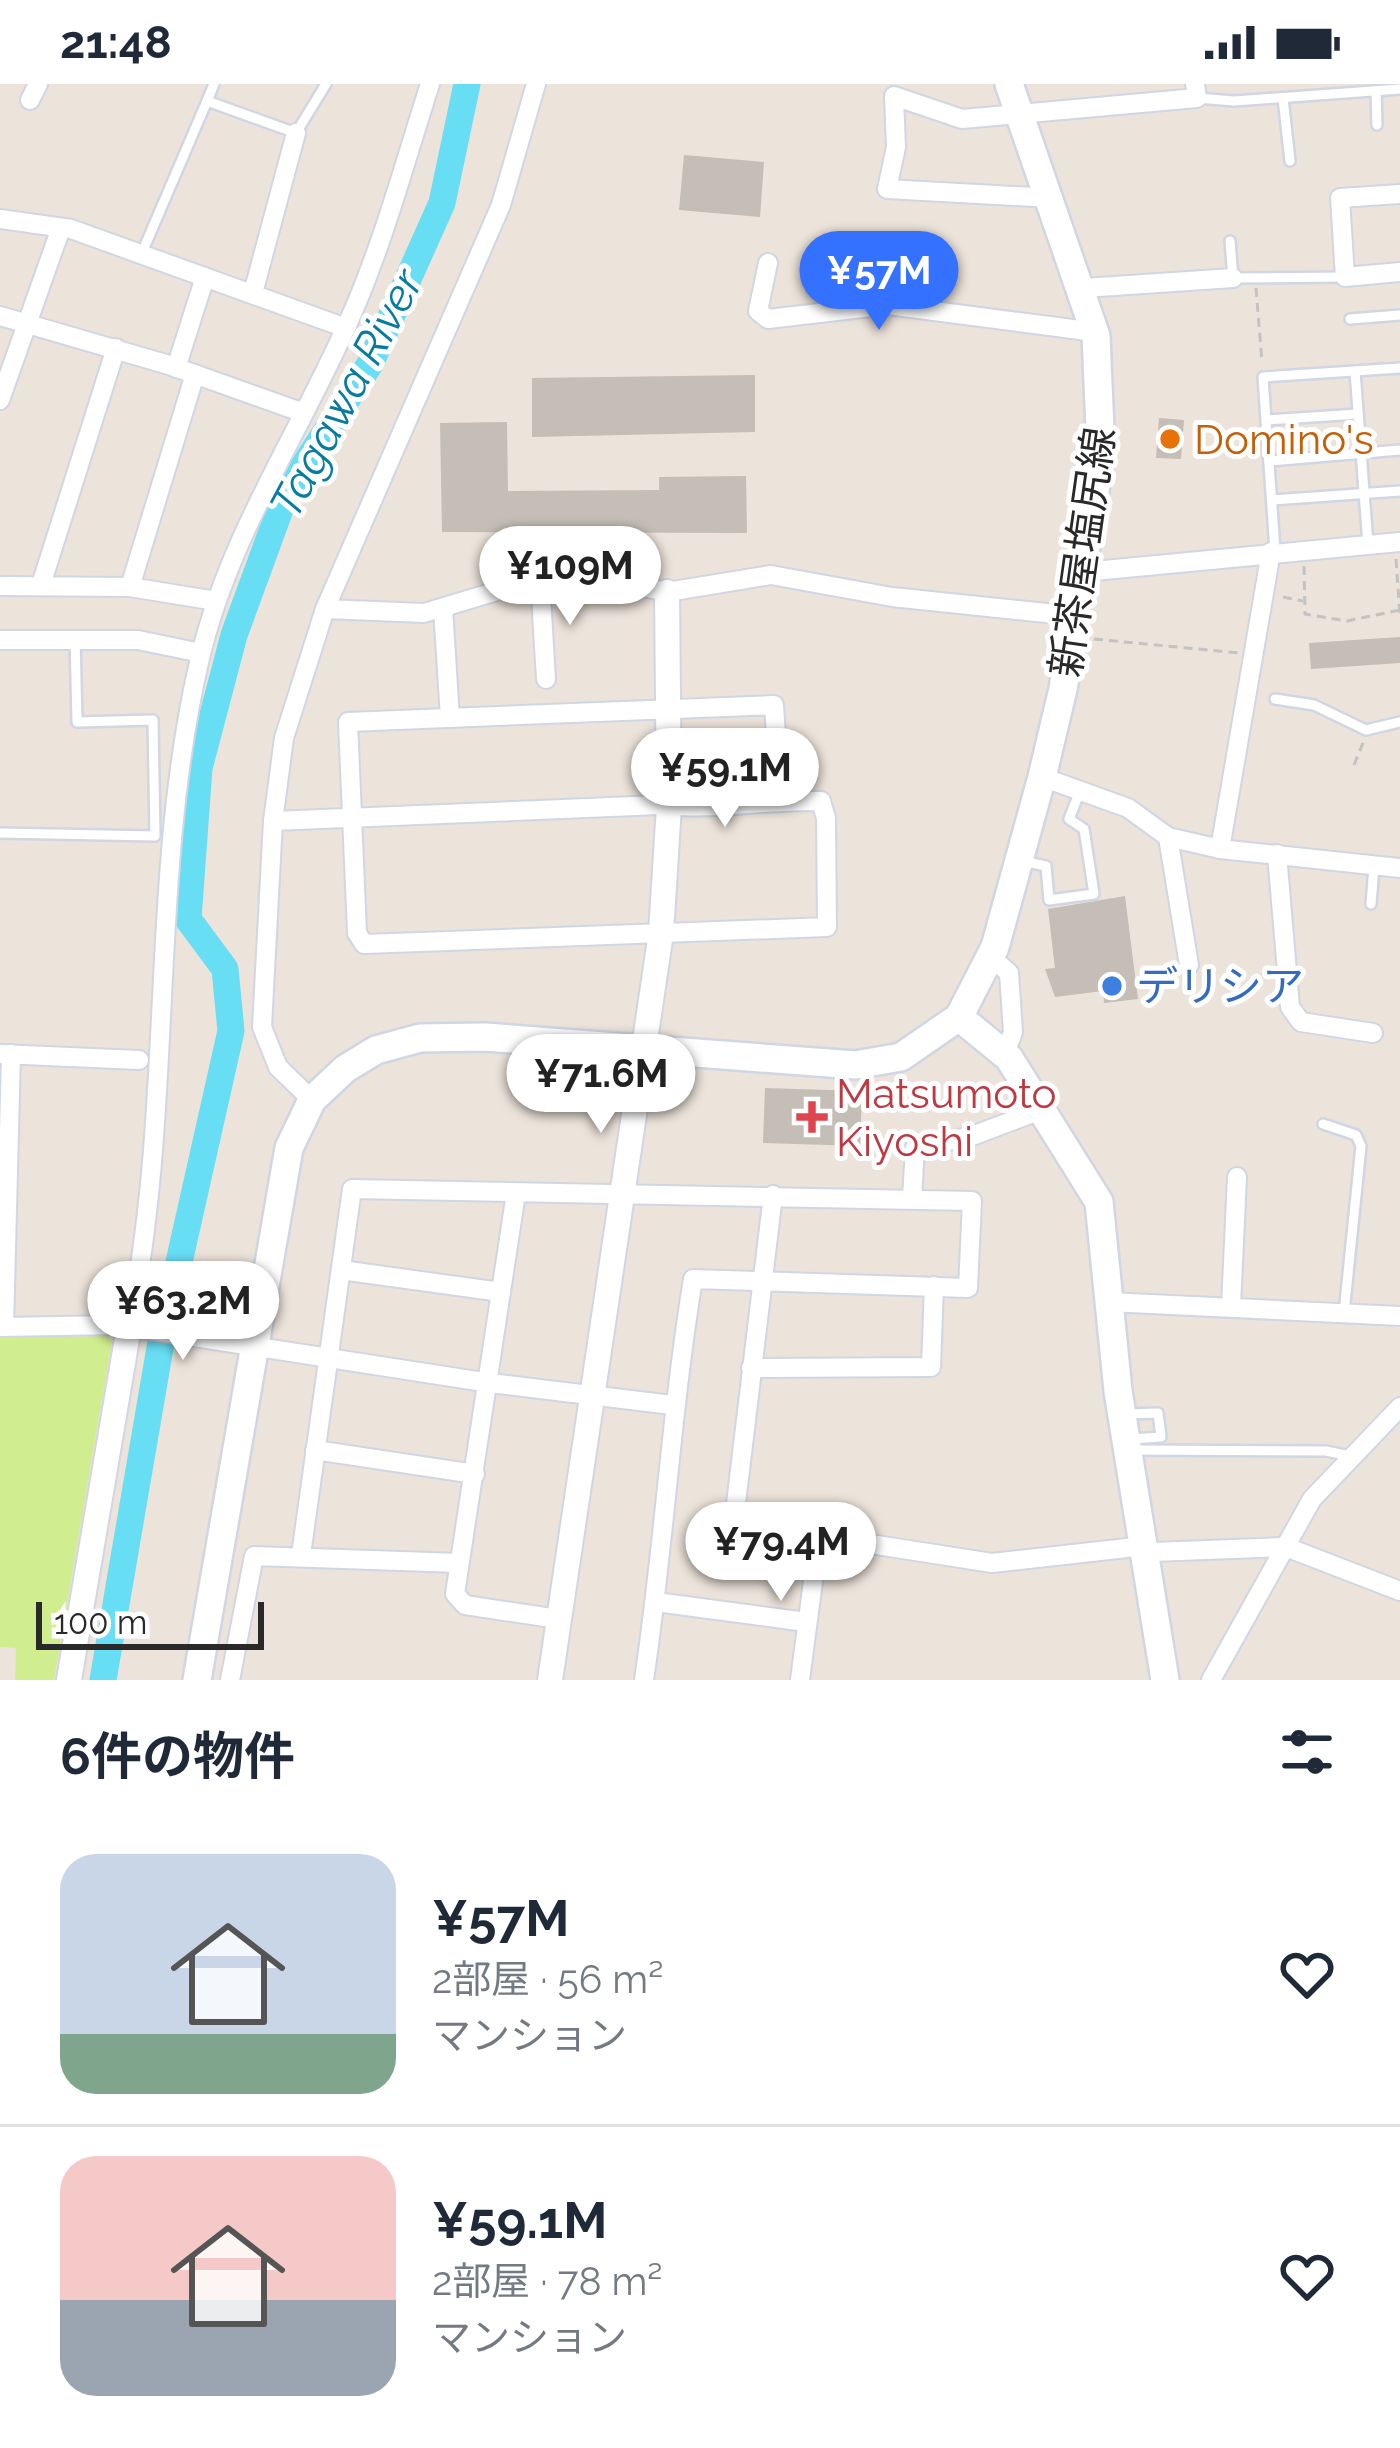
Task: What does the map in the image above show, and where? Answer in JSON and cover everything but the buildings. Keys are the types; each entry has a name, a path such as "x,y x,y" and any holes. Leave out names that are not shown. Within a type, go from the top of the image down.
{"main road":[{"name":"新茶屋塩尻線","path":"196,1680 243,1344 289,1148 312,1100 361,1058 420,1038 485,1037 808,1064 878,1063 918,1049 959,1017 991,957 1042,777 1077,627 1102,436 1095,332 1084,288 1009,84"},
{"path":"959,1017 1005,1054 1038,1111 1083,1170 1099,1202 1125,1435 1165,1680"}],"street":[{"path":"69,1680 135,1328 148,1217 169,840 201,653 240,535 346,328 430,84"},
{"path":"312,1100 278,1067 262,1027 273,821 284,737 325,609 501,205 536,84"},
{"path":"1052,199 887,189 896,147 894,96 962,119 1022,117 1196,91"},
{"path":"253,293 296,133"},
{"path":"1400,194 1340,198 1345,277 1400,272"},
{"path":"0,219 61,228 346,328"},
{"path":"0,400 61,228"},
{"path":"768,262 758,311 768,319 887,305 1095,332"},
{"path":"130,586 186,371 205,277"},
{"path":"1084,288 1233,278"},
{"path":"0,316 116,348 302,412"},
{"path":"41,585 116,348"},
{"path":"1083,572 1367,544 1398,547"},
{"path":"1220,849 1273,552"},
{"path":"325,609 378,615 443,608 540,580 582,574 667,592 771,575 1077,627"},
{"path":"540,580 546,679"},
{"path":"0,586 130,586 216,601"},
{"path":"550,1680 661,933 669,806 667,592"},
{"path":"443,608 450,718"},
{"path":"0,640 138,640 201,653"},
{"path":"273,821 352,819 669,806 780,800 821,800 827,927 364,944 358,934 352,819 348,722 774,705 780,800"},
{"path":"1042,777 1128,808 1168,837 1220,849 1400,868"},
{"path":"1168,837 1189,965"},
{"path":"1277,854 1290,1007 1301,1022 1373,1033"},
{"path":"991,957 1009,973 1012,1032 1005,1054"},
{"path":"139,1060 6,1054 2,1327 135,1328 490,1383 672,1405"},
{"path":"912,1198 915,1148 972,1136 1038,1111"},
{"path":"1231,1306 1237,1177"},
{"path":"301,1555 352,1189 623,1190 972,1201 968,1288 693,1279 672,1405 656,1602 644,1680"},
{"path":"516,1193 455,1594 465,1605 558,1618"},
{"path":"773,1195 734,1520 741,1529 819,1535 992,1563 1144,1549 1286,1547 1400,1592"},
{"path":"341,1270 502,1292"},
{"path":"751,1368 931,1367 934,1286"},
{"path":"1108,1302 1400,1316"},
{"path":"1211,1680 1312,1499 1400,1407"},
{"path":"315,1450 475,1474"},
{"path":"800,1680 819,1535"},
{"path":"230,1680 254,1556 459,1563"},
{"path":"656,1602 806,1622"}],"lane":[{"path":"141,255 214,84"},
{"path":"207,101 296,133 326,84"},
{"path":"1287,84 1291,161"},
{"path":"1196,91 1286,98 1400,89"},
{"path":"1376,91 1377,125"},
{"path":"1230,241 1233,278 1345,277"},
{"path":"1350,319 1400,315"},
{"path":"1273,552 1264,376 1400,368"},
{"path":"1355,370 1367,544"},
{"path":"1267,420 1358,414"},
{"path":"1269,461 1400,450"},
{"path":"1272,500 1400,491"},
{"path":"0,833 154,836 153,720 77,722 75,637"},
{"path":"1275,699 1314,705 1366,730 1400,722"},
{"path":"1019,860 1046,866 1049,900 1094,894 1084,829 1070,819 1080,790"},
{"path":"1371,904 1374,865"},
{"path":"1323,1124 1356,1135 1361,1146 1344,1312"},
{"path":"1125,1435 1355,1457"}],"path":[{"path":"1255,280 1264,376"},
{"path":"1302,559 1305,614 1347,621 1400,612 1398,547"},
{"path":"1264,594 1305,601"},
{"path":"1077,627 1255,655"}],"green space":[{"path":"107,1336 112,1341 54,1680 15,1680 16,1648 0,1647 0,1338"}],"waterway":[{"name":"Tagawa River","path":"103,1680 161,1342 231,1031 225,969 188,919 199,768 234,635 286,493 370,364 442,203 467,84"}],"place":[{"name":"Domino's","path":"1170,439"},
{"name":"デリシア","path":"1112,986"},
{"name":"Matsumoto Kiyoshi","path":"812,1117"}]}
